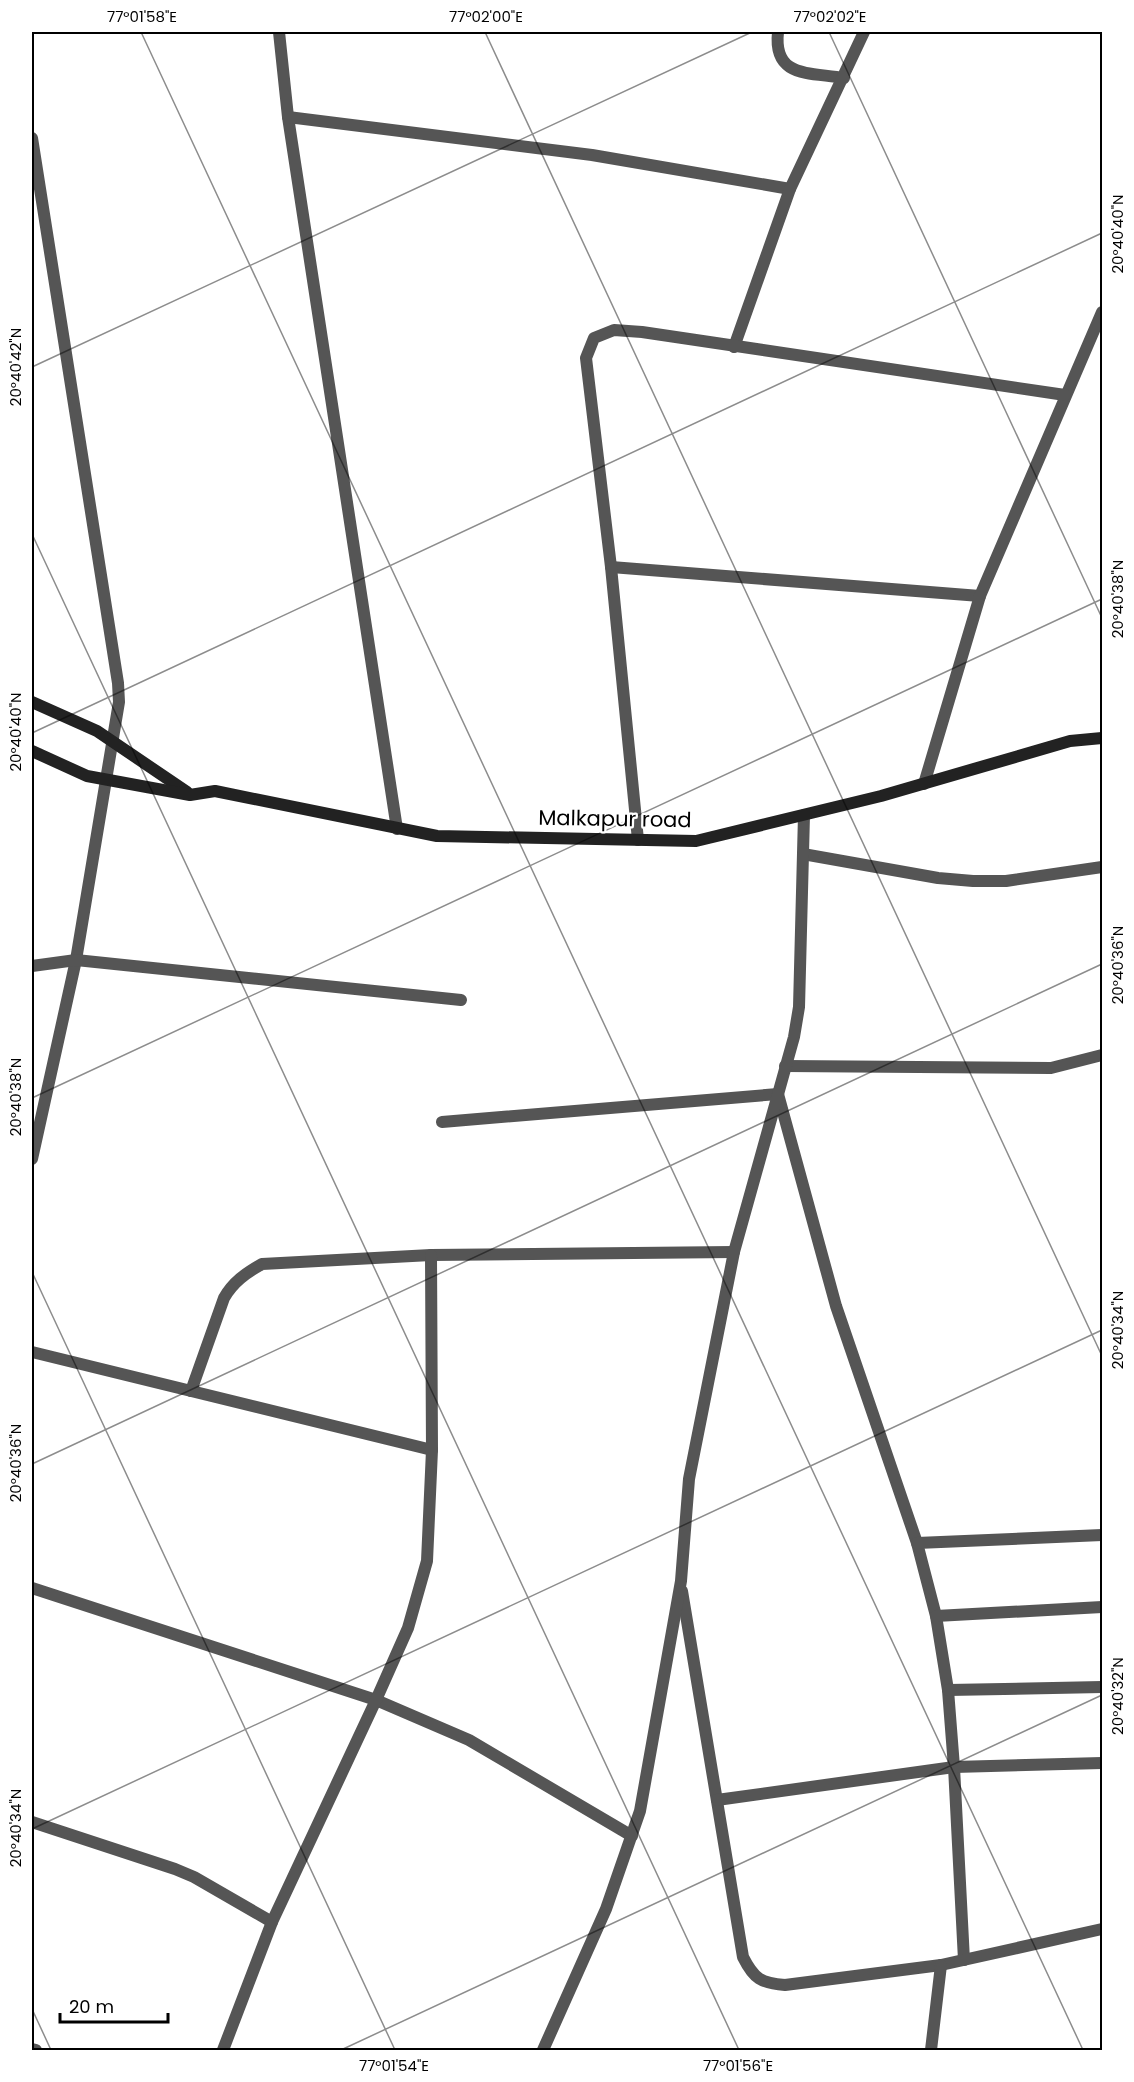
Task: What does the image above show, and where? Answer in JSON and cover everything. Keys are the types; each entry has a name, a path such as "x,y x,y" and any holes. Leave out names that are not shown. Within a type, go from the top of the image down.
{"street":[{"path":"279,32 288,117 397,828"},
{"path":"778,32 777,53 783,63 795,69 844,78"},
{"path":"734,347 790,189 864,32"},
{"path":"288,117 592,155 790,189"},
{"path":"32,138 119,702 76,960 32,1159"},
{"path":"924,784 980,596 1102,312"},
{"path":"638,840 611,567 586,358 594,338 614,330 642,332 1065,395"},
{"path":"611,567 980,596"},
{"path":"32,702 98,731 190,795"},
{"name":"Malkapur road","path":"32,751 87,777 190,795 214,791 437,836 696,841 924,784 1070,741 1102,738"},
{"path":"543,2050 606,1909 640,1811 681,1581 689,1479 734,1252 794,1037 799,1007 804,815"},
{"path":"804,854 938,878 974,881 1006,880 1102,867"},
{"path":"32,966 76,960 460,1000"},
{"path":"785,1066 1051,1068 1102,1055"},
{"path":"442,1122 778,1094"},
{"path":"778,1094 836,1306 917,1543 936,1616 948,1690 964,1960"},
{"path":"191,1391 224,1298 231,1286 247,1272 262,1264 431,1255 734,1252"},
{"path":"223,2050 272,1922 408,1628 427,1561 432,1450 431,1255"},
{"path":"32,1352 432,1450"},
{"path":"917,1543 1102,1535"},
{"path":"681,1581 743,1957 752,1974 766,1983 785,1985 941,1965 1102,1929"},
{"path":"32,1588 376,1700 469,1740 632,1836"},
{"path":"936,1616 1102,1607"},
{"path":"948,1690 1102,1688"},
{"path":"717,1800 954,1767 1102,1763"},
{"path":"32,1822 195,1877 272,1922"},
{"path":"931,2050 941,1965"},
{"path":"32,2049 36,2050"}]}
